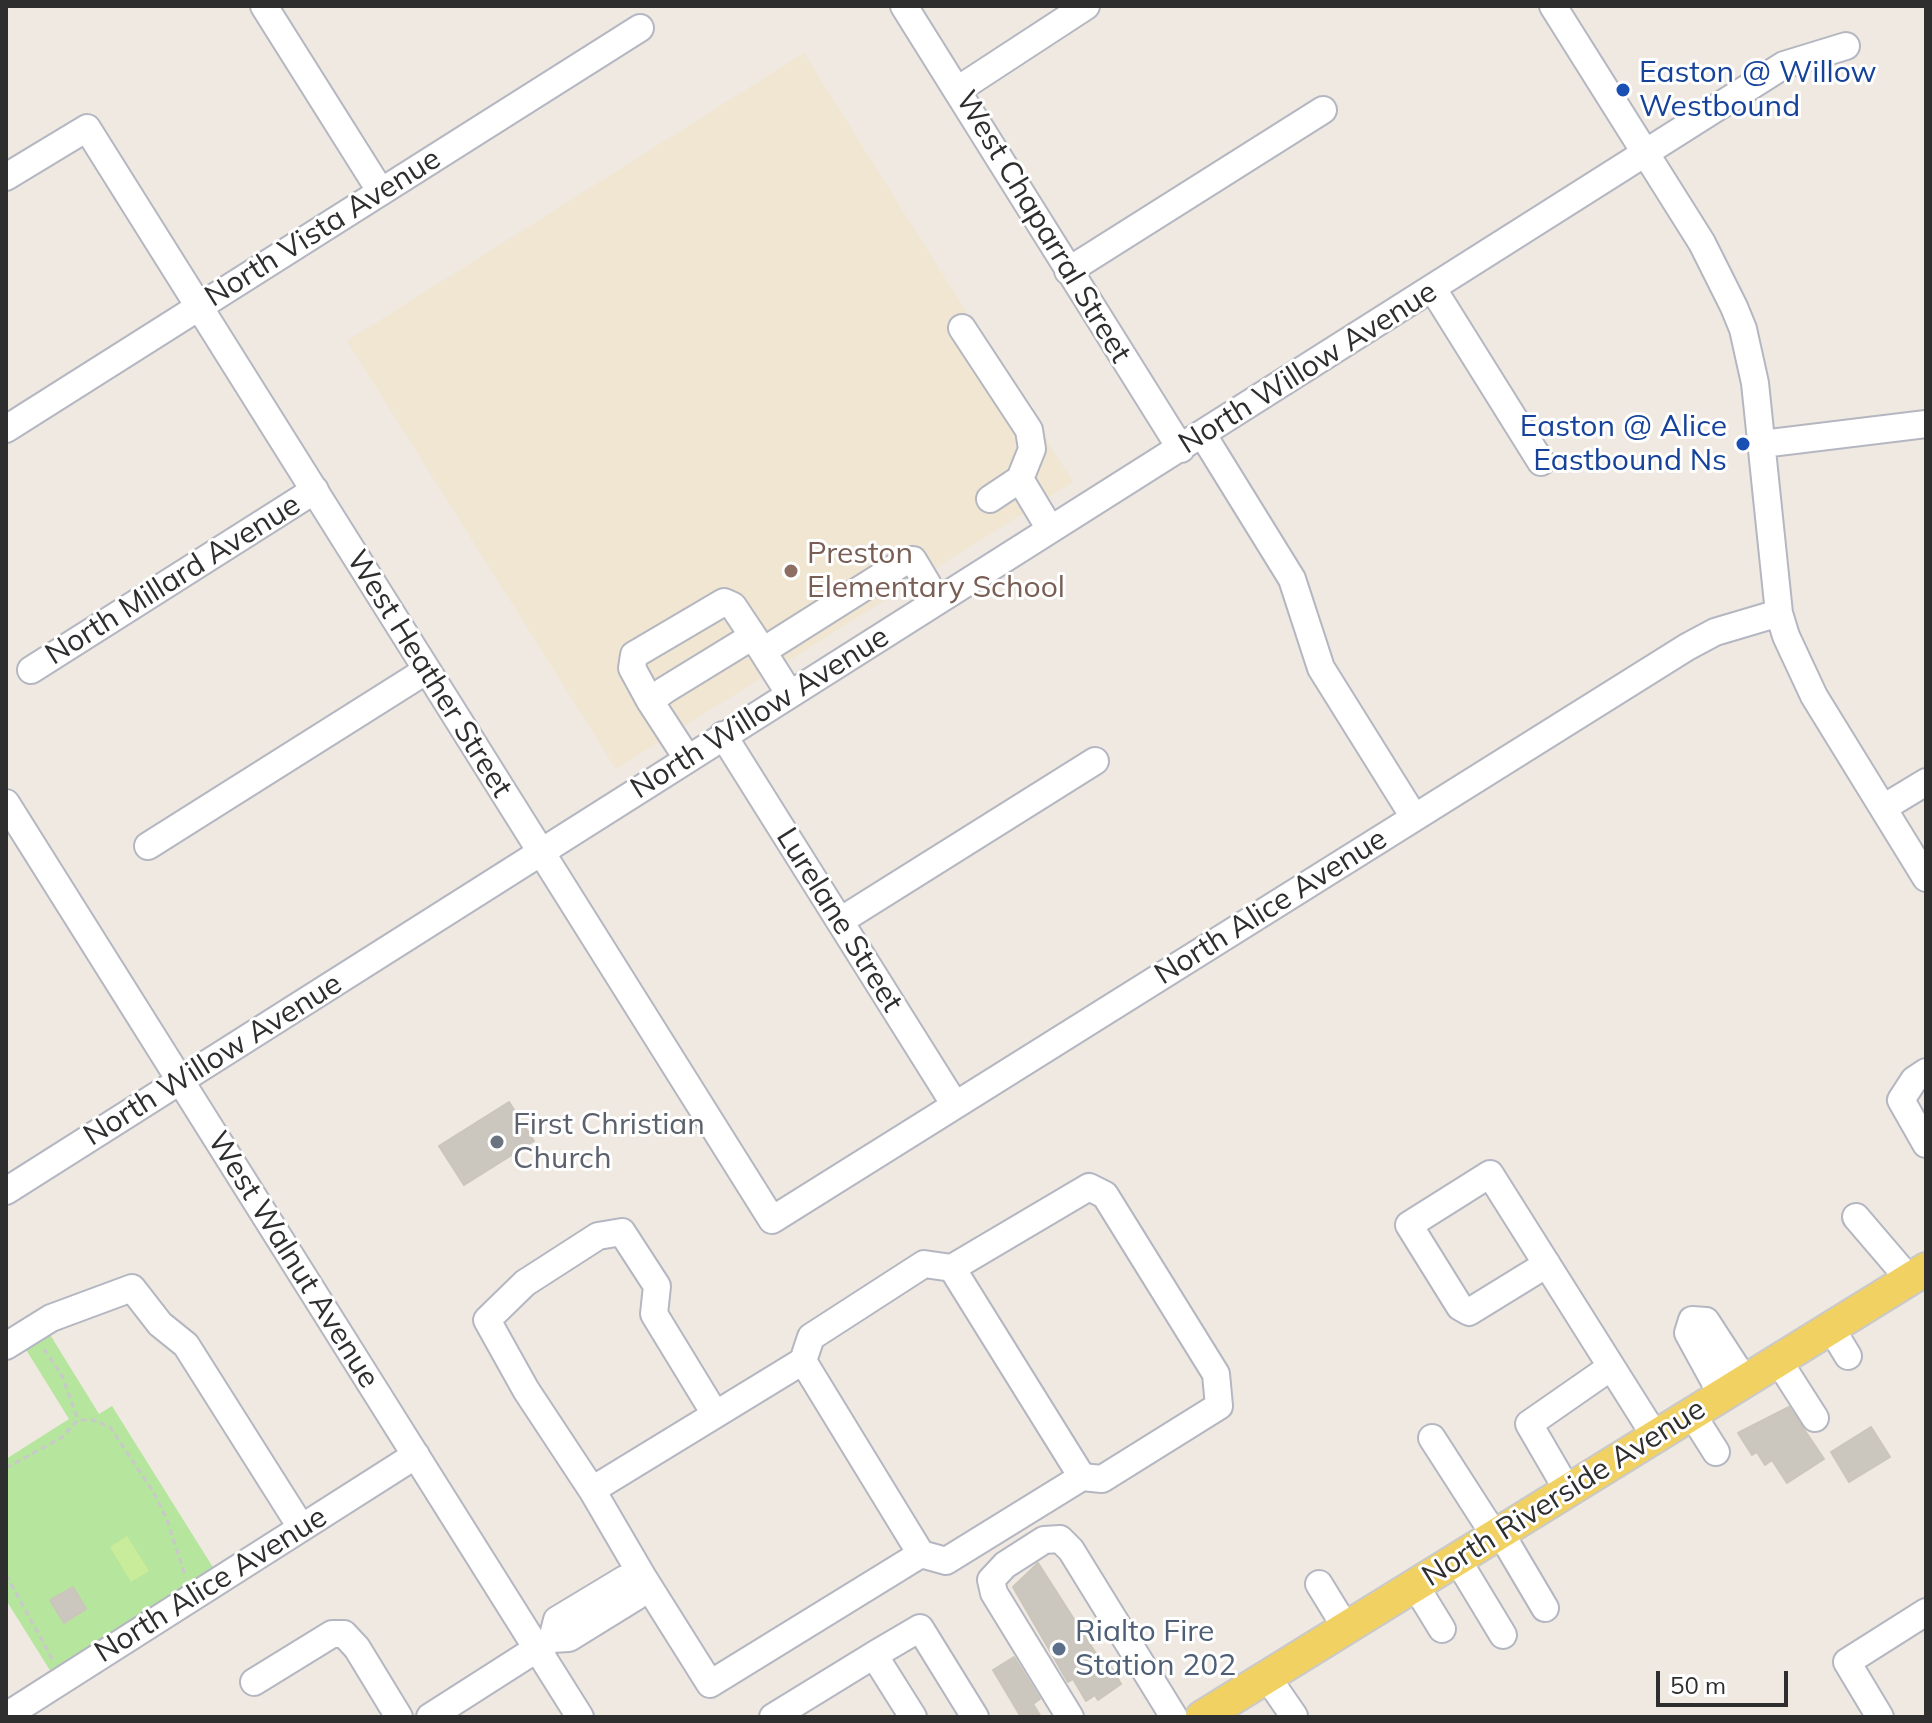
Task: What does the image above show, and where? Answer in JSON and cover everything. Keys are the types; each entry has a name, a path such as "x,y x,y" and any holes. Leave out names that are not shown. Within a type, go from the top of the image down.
{"main road":[{"name":"North Riverside Avenue","path":"1202,1717 1918,1274"}],"street":[{"name":"West Chaparral Street","path":"904,6 959,89 1068,271 1292,579 1321,668 1414,817"},
{"path":"959,89 1086,6"},
{"path":"1553,6 1702,243 1739,318 1755,383 1779,613 1794,657 1814,696 1926,878"},
{"path":"269,8 381,192"},
{"name":"North Vista Avenue","path":"6,429 640,28"},
{"name":"North Willow Avenue","path":"6,1191 789,693 1192,442 1644,152 1784,65 1846,46"},
{"path":"1068,271 1323,110"},
{"name":"West Heather Street","path":"6,177 87,128 772,1220"},
{"path":"1433,289 1541,462"},
{"path":"962,328 1029,430 1032,449 1020,479 990,499"},
{"path":"1762,444 1926,424"},
{"path":"1020,479 1050,529"},
{"name":"North Millard Avenue","path":"31,670 315,490"},
{"path":"650,701 758,644 903,561 913,560 937,600"},
{"path":"687,758 632,668 634,655 724,602 733,606 789,693"},
{"name":"North Alice Avenue","path":"772,1220 1687,647 1715,632 1779,613"},
{"path":"148,846 427,670"},
{"name":"Lurelane Street","path":"723,735 955,1105"},
{"path":"840,921 1095,761"},
{"path":"1883,808 1926,782"},
{"name":"West Walnut Avenue","path":"6,803 416,1455 544,1644 580,1717"},
{"path":"1926,1072 1914,1080 1901,1100 1926,1144"},
{"path":"1547,1264 1469,1312 1460,1307 1409,1225 1490,1174 1547,1264 1611,1367 1655,1436"},
{"path":"592,1490 803,1361 811,1337 924,1264 952,1268 1089,1187 1105,1195 1216,1374 1219,1406 1102,1479 1082,1477 946,1561 921,1554 803,1361"},
{"path":"1856,1217 1918,1274"},
{"path":"715,1414 654,1314 657,1286 622,1232 598,1236 525,1283 487,1320 526,1390 592,1490 710,1684 921,1554"},
{"path":"952,1268 1082,1477"},
{"path":"6,1346 51,1318 132,1288 160,1324 186,1345 301,1527"},
{"path":"1831,1328 1848,1356"},
{"path":"1778,1360 1815,1418"},
{"path":"1568,1491 1529,1424 1611,1367"},
{"path":"1692,1414 1716,1452"},
{"path":"1432,1438 1545,1608"},
{"name":"North Alice Avenue","path":"6,1716 416,1455"},
{"path":"1070,1717 994,1593 991,1580 1005,1565 1044,1540 1060,1539 1071,1550 1174,1717"},
{"path":"1457,1559 1503,1635"},
{"path":"430,1717 544,1644 569,1638 637,1596 644,1579"},
{"path":"1319,1584 1346,1628"},
{"path":"1415,1585 1442,1629"},
{"path":"1880,1717 1847,1662 1926,1612"},
{"path":"773,1717 920,1628 975,1717"},
{"path":"254,1682 332,1634 344,1634 357,1648 399,1717"},
{"path":"874,1655 913,1717"},
{"path":"1267,1677 1294,1716"}],"path":[{"path":"29,1331 62,1376 78,1420"},
{"path":"6,1468 61,1438 78,1420"},
{"path":"78,1420 102,1422 121,1440 167,1520 181,1568 196,1595"},
{"path":"6,1575 64,1679"}],"shaded area":[{"path":"804,53 1073,482 616,769 347,341"}],"green space":[{"path":"49,1333 99,1414 112,1406 214,1569 51,1672 6,1600 6,1459 69,1419 25,1348"},
{"path":"127,1536 149,1571 131,1582 110,1547"}],"building":[{"path":"509,1102 534,1141 464,1185 439,1146"},
{"path":"1789,1407 1824,1459 1787,1483 1772,1460 1765,1465 1757,1452 1752,1455 1738,1433"},
{"path":"1871,1427 1890,1457 1849,1482 1831,1452"},
{"name":"Rialto Fire Station 202","path":"1038,1563 1102,1663 1107,1660 1121,1684 1098,1700 1095,1695 1086,1701 1073,1679 1068,1682 1013,1587"},
{"path":"73,1587 86,1609 64,1623 50,1600"},
{"path":"1014,1657 1040,1699 1033,1704 1041,1717 1021,1717 993,1670"}],"place":[{"name":"Easton @ Willow Westbound","path":"1623,90"},
{"name":"Easton @ Alice Eastbound Ns","path":"1743,444"},
{"name":"Preston Elementary School","path":"791,571"},
{"name":"First Christian Church","path":"497,1142"},
{"name":"Rialto Fire Station 202","path":"1059,1649"}]}
